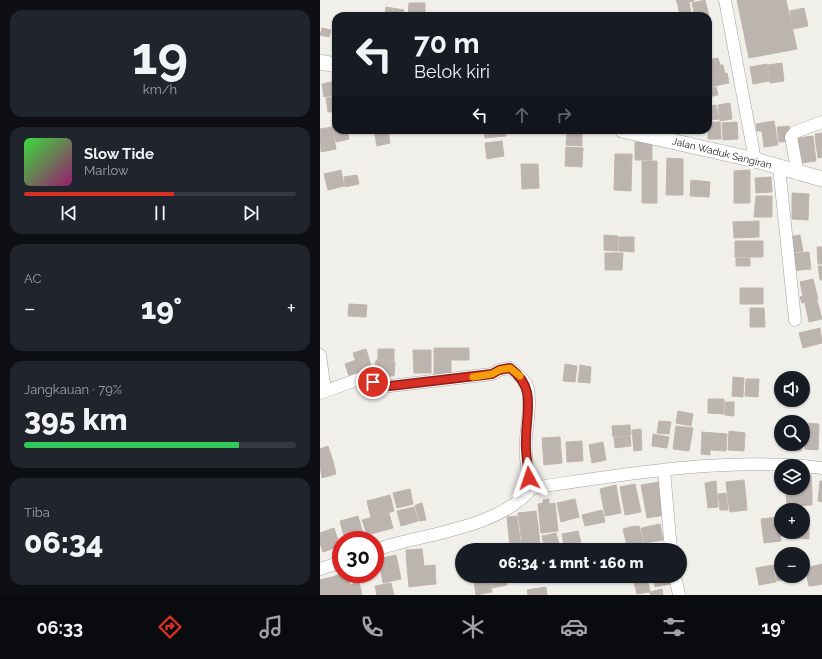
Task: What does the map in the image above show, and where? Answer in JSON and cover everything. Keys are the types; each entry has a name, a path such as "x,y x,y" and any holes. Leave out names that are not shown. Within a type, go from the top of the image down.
{"street":[{"path":"725,0 755,160"},
{"path":"320,62 332,65"},
{"path":"798,174 791,137 795,132 822,122"},
{"name":"Jalan Waduk Sangiran","path":"640,134 755,160 798,174 822,179"},
{"path":"779,167 795,320"},
{"path":"320,355 322,392 359,380 390,386 492,374 499,370 510,368 520,375 528,388 526,440 529,478 532,488"},
{"path":"384,548 470,525 498,513 527,494 532,488 689,467 774,466"},
{"path":"810,467 822,468"},
{"path":"664,470 670,543"},
{"path":"320,569 332,565"},
{"path":"676,583 679,595"}],"building":[{"path":"676,0 694,0 694,1 678,5"},
{"path":"705,0 708,12 694,12 692,3"},
{"path":"737,0 786,0 797,49 749,58"},
{"path":"409,3 425,3 425,12 408,12"},
{"path":"689,3 691,12 679,12 678,5"},
{"path":"386,7 404,10 404,12 385,12"},
{"path":"804,8 808,26 793,29 790,11"},
{"path":"322,28 331,30 329,37 320,35"},
{"path":"718,58 720,65 723,65 725,74 727,73 729,83 712,86 712,59"},
{"path":"782,63 784,81 770,83 768,65"},
{"path":"767,64 769,81 753,84 750,67"},
{"path":"332,82 332,96 324,97 322,84"},
{"path":"716,87 718,95 712,96 712,88"},
{"path":"332,97 332,112 328,112 326,98"},
{"path":"730,103 732,119 720,121 718,105"},
{"path":"716,105 719,119 712,120 712,106"},
{"path":"774,121 778,145 764,147 762,131 757,131 756,124"},
{"path":"712,122 720,122 721,139 708,139 708,134 712,134"},
{"path":"737,122 738,139 723,140 722,123"},
{"path":"789,126 791,141 779,142 777,127"},
{"path":"332,127 332,134 333,134 336,149 321,152 320,129"},
{"path":"822,133 822,144 816,144 815,134"},
{"path":"334,134 348,134 349,139 336,142"},
{"path":"375,134 389,134 390,143 377,146"},
{"path":"484,134 506,134 506,136 485,138"},
{"path":"567,134 582,134 582,146 566,145"},
{"path":"813,136 816,161 801,163 798,138"},
{"path":"502,141 504,156 487,159 485,143"},
{"path":"635,142 652,142 652,160 635,160"},
{"path":"816,144 822,144 822,157 818,158"},
{"path":"566,147 583,148 582,167 565,166"},
{"path":"615,154 632,154 631,191 614,190"},
{"path":"667,158 683,159 683,195 666,195"},
{"path":"642,161 657,161 657,203 642,203"},
{"path":"521,164 538,164 539,188 522,189"},
{"path":"341,170 344,186 328,190 324,174"},
{"path":"750,170 750,203 734,203 734,171"},
{"path":"357,175 359,184 345,187 344,177"},
{"path":"771,177 772,192 756,193 755,178"},
{"path":"691,180 710,182 709,197 690,196"},
{"path":"792,193 809,194 808,220 792,219"},
{"path":"756,196 772,196 772,217 754,217"},
{"path":"759,221 759,237 734,238 733,222"},
{"path":"604,235 618,236 618,251 604,250"},
{"path":"800,235 803,251 791,253 789,237"},
{"path":"619,237 634,237 634,252 619,251"},
{"path":"735,241 763,241 763,257 735,257"},
{"path":"817,247 822,247 822,264 818,264"},
{"path":"809,252 811,269 791,271 789,254"},
{"path":"605,253 623,253 622,270 605,270"},
{"path":"736,258 750,258 750,266 736,266"},
{"path":"818,266 822,266 822,280 820,280"},
{"path":"813,279 818,299 802,303 800,297 803,296 800,282"},
{"path":"740,288 752,288 752,304 740,304"},
{"path":"752,288 763,288 763,304 752,304"},
{"path":"817,300 822,319 809,322 805,303"},
{"path":"349,304 367,305 366,317 348,316"},
{"path":"750,308 764,308 765,327 750,327"},
{"path":"820,328 822,343 803,348 799,333"},
{"path":"434,348 469,348 469,360 434,360"},
{"path":"366,349 373,372 361,376 353,353"},
{"path":"378,349 394,349 394,361 378,360"},
{"path":"413,350 431,350 431,373 414,373"},
{"path":"356,360 361,376 350,379 345,364"},
{"path":"376,360 395,362 394,376 375,375"},
{"path":"434,360 451,360 451,374 434,374"},
{"path":"565,364 577,366 575,382 563,381"},
{"path":"580,365 591,367 590,383 578,382"},
{"path":"733,377 744,378 743,397 732,396"},
{"path":"746,379 759,379 758,397 745,396"},
{"path":"708,399 724,399 724,414 708,413"},
{"path":"725,402 734,402 734,416 725,415"},
{"path":"678,411 693,414 691,426 676,423"},
{"path":"659,421 671,422 669,434 657,433"},
{"path":"810,423 819,424 818,450 810,449"},
{"path":"630,425 631,435 613,437 612,426"},
{"path":"676,426 693,428 689,451 673,449"},
{"path":"641,429 642,450 634,451 632,430"},
{"path":"729,431 745,433 744,451 728,450"},
{"path":"702,432 727,434 726,451 710,450 710,455 701,454"},
{"path":"653,434 669,437 667,448 652,446"},
{"path":"630,436 631,446 615,448 614,438"},
{"path":"560,437 561,450 543,452 542,438"},
{"path":"582,441 583,461 567,462 566,442"},
{"path":"603,442 606,460 592,463 589,445"},
{"path":"328,446 333,461 320,465 320,449"},
{"path":"561,450 562,463 544,465 543,452"},
{"path":"333,461 336,474 322,478 320,465"},
{"path":"810,475 811,475 812,493 810,493"},
{"path":"744,480 746,498 728,500 726,482"},
{"path":"716,481 718,507 708,508 705,483"},
{"path":"820,481 822,481 822,502 818,501"},
{"path":"659,482 665,515 647,518 641,485"},
{"path":"635,484 641,512 625,515 620,487"},
{"path":"616,485 621,513 605,516 600,489"},
{"path":"410,489 413,504 397,508 393,493"},
{"path":"726,493 728,510 720,510 718,494"},
{"path":"810,493 812,493 812,505 810,505 810,503 794,503 794,495 810,495"},
{"path":"390,495 394,511 371,518 367,501"},
{"path":"786,495 793,495 794,503 787,503"},
{"path":"746,498 747,510 730,512 728,500"},
{"path":"549,499 549,504 555,503 558,531 541,533 538,504 543,503 543,500"},
{"path":"575,499 579,517 561,522 557,503"},
{"path":"422,503 426,520 419,521 415,505"},
{"path":"414,507 418,521 401,526 397,511"},
{"path":"602,510 605,522 585,526 582,515"},
{"path":"536,511 538,526 520,528 518,513"},
{"path":"389,513 393,528 382,531 366,531 362,520"},
{"path":"358,516 362,531 343,531 340,521"},
{"path":"517,516 520,543 510,543 507,517"},
{"path":"774,518 774,539 781,539 781,541 764,543 761,519"},
{"path":"660,524 663,540 644,543 641,528"},
{"path":"538,526 540,543 522,543 520,528"},
{"path":"639,526 643,542 633,543 630,527"},
{"path":"630,527 633,543 626,543 623,529"},
{"path":"334,528 335,531 332,531 332,549 323,552 320,543 320,533"},
{"path":"578,531 581,542 564,543 562,534"},
{"path":"556,533 559,543 543,543 542,536"},
{"path":"422,549 424,566 407,567 406,550"},
{"path":"396,555 399,569 384,572 384,558"},
{"path":"822,564 822,584 818,585 814,566"},
{"path":"435,565 436,584 426,585 424,566"},
{"path":"773,565 774,582 759,585 756,568"},
{"path":"424,566 426,585 409,587 407,567"},
{"path":"814,566 818,585 809,586 810,567"},
{"path":"399,569 401,579 384,583 384,572"},
{"path":"332,577 332,583 334,583 335,589 320,594 320,580"},
{"path":"334,583 349,583 350,585 335,589"},
{"path":"359,583 362,595 353,595 350,585"},
{"path":"391,583 394,595 377,595 375,586"},
{"path":"474,583 490,583 492,592 476,595"},
{"path":"491,583 507,583 507,585 492,588"},
{"path":"634,583 648,583 650,592 637,594"},
{"path":"654,583 670,583 670,584 655,587"},
{"path":"350,585 353,595 337,595 335,589"},
{"path":"546,587 547,595 528,595 527,590"},
{"path":"335,589 337,595 320,595 320,594"},
{"path":"662,589 663,595 651,595 650,592"}],"slow traffic":[{"path":"473,377 492,374 499,370 510,368 520,376"}],"route":[{"path":"373,382 383,386 390,386 473,377 492,374 499,370 510,368 520,375 528,388 526,440 529,478"}]}
